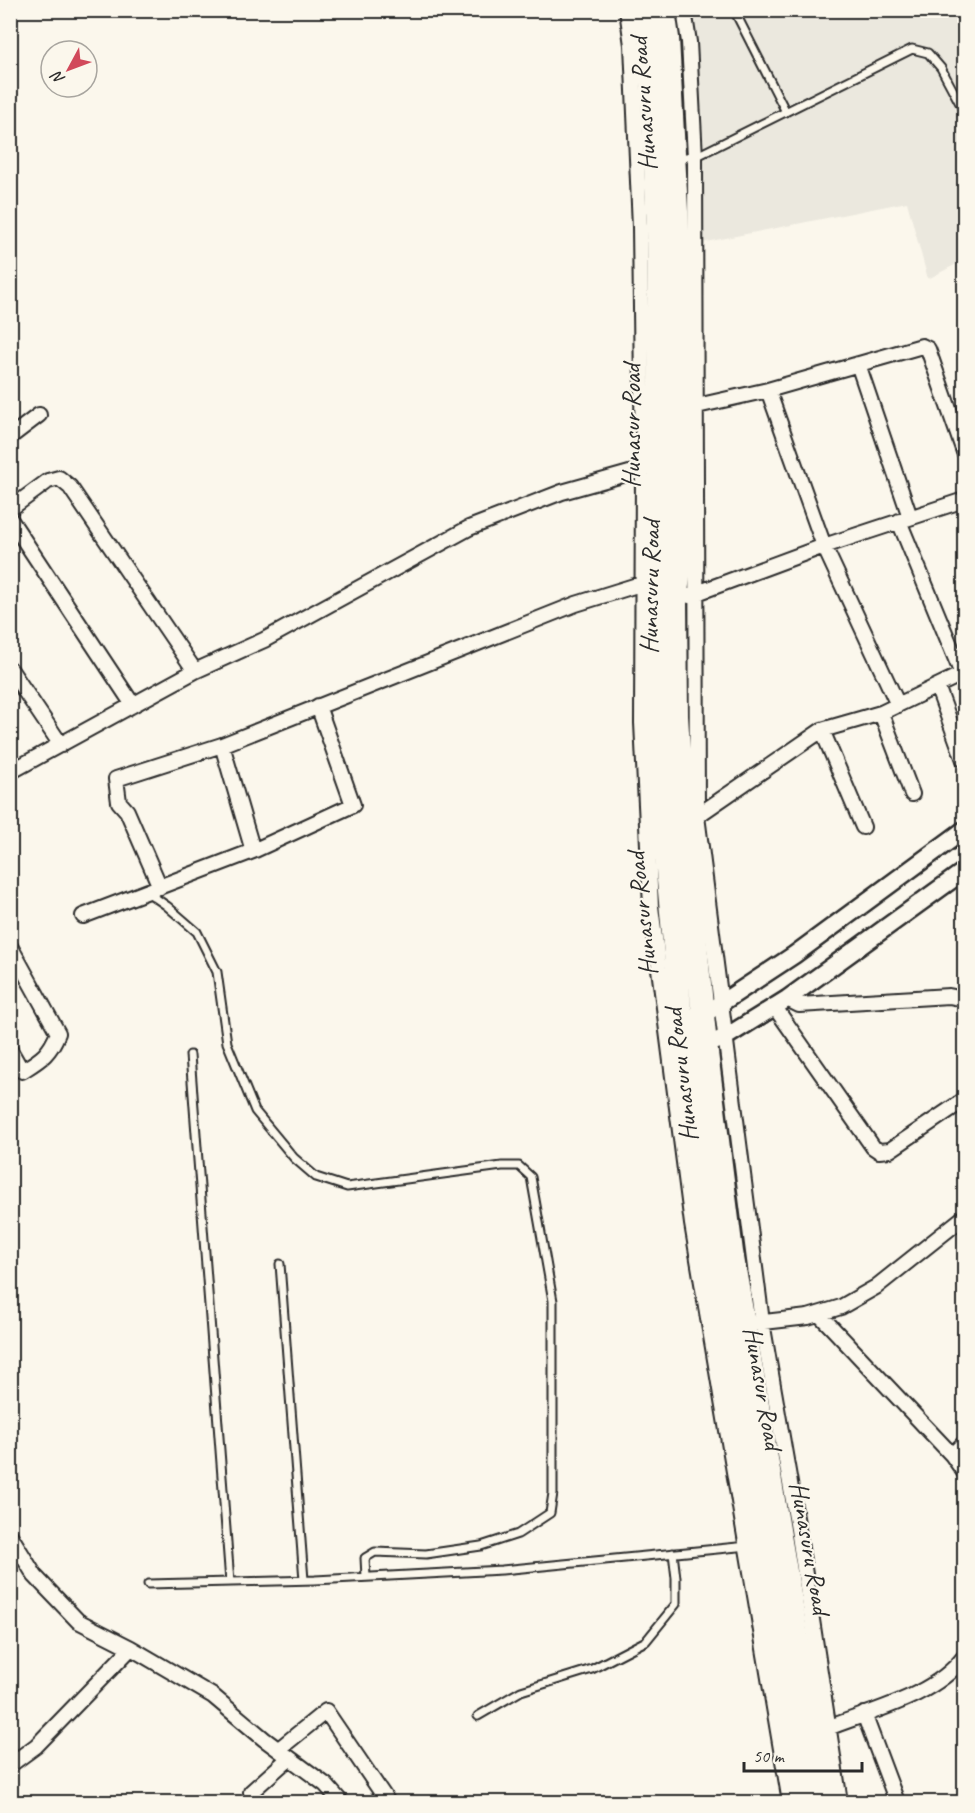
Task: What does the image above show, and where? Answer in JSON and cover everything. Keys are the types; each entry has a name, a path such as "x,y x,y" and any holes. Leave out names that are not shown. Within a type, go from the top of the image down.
{"highway":[{"name":"Hunasur Road","path":"644,10 648,40 658,230 652,467 659,579 658,716 662,816 702,1012 705,1042 711,1255 754,1546 805,1803"},
{"name":"Hunasuru Road","path":"664,10 685,157 678,231 687,408 659,579 686,597 677,716 690,815 702,1012"},
{"name":"Hunasuru Road","path":"705,1042 732,1252 753,1323 825,1803"}],"street":[{"path":"10,772 195,671 264,640 469,528 562,492 652,467 632,45 627,10"},
{"path":"684,10 689,42 685,157"},
{"path":"964,452 928,350 922,346 768,390 687,408 686,597 824,546 964,500"},
{"path":"690,815 822,730 880,713 963,673 904,519 858,364"},
{"path":"768,390 824,546 898,705"},
{"path":"10,437 39,416"},
{"path":"10,509 48,481 59,478 70,487 195,671"},
{"path":"10,519 133,705"},
{"path":"153,889 127,812 119,802 116,779 222,745 576,604 659,579 642,723 651,907 692,1224 754,1546 790,1803"},
{"path":"10,669 61,745"},
{"path":"937,686 964,760"},
{"path":"83,916 253,851 353,805 318,706"},
{"path":"880,713 912,794"},
{"path":"822,730 863,827"},
{"path":"222,745 253,851"},
{"path":"964,830 794,955 702,1012 705,1042 781,1002 964,871"},
{"path":"10,946 58,1033 52,1048 44,1057 22,1071 12,1055"},
{"path":"781,1002 799,1005 949,996 964,999"},
{"path":"781,1002 873,1147 879,1151 890,1150 964,1100"},
{"path":"840,1803 798,1529 753,1323 807,1317 842,1307 876,1287 964,1217"},
{"path":"819,1314 952,1455 964,1472"},
{"path":"952,1455 964,1443"},
{"path":"10,1535 35,1576 78,1621 131,1648 213,1696 326,1785 341,1803"},
{"path":"13,1759 36,1746 131,1648"},
{"path":"828,1728 912,1698 957,1667 964,1657"},
{"path":"253,1803 251,1792 284,1754 326,1712 388,1803"},
{"path":"864,1714 897,1803"}],"lane":[{"path":"734,10 786,112"},
{"path":"685,157 786,112 912,50 928,53 941,68 964,111"},
{"path":"153,889 167,906 196,932 217,972 227,1043 255,1111 294,1158 316,1177 347,1187 502,1166 519,1166 531,1177 553,1301 553,1493 550,1513 518,1534 481,1546 426,1554 375,1552 365,1558 366,1577"},
{"path":"190,1055 230,1582"},
{"path":"280,1264 303,1580"},
{"path":"148,1584 303,1580 502,1570 754,1546"},
{"path":"478,1716 521,1691 592,1668 646,1641 676,1604 673,1553"}],"shaded area":[{"path":"689,11 957,11 964,19 964,260 928,279 907,202 701,243"}]}
